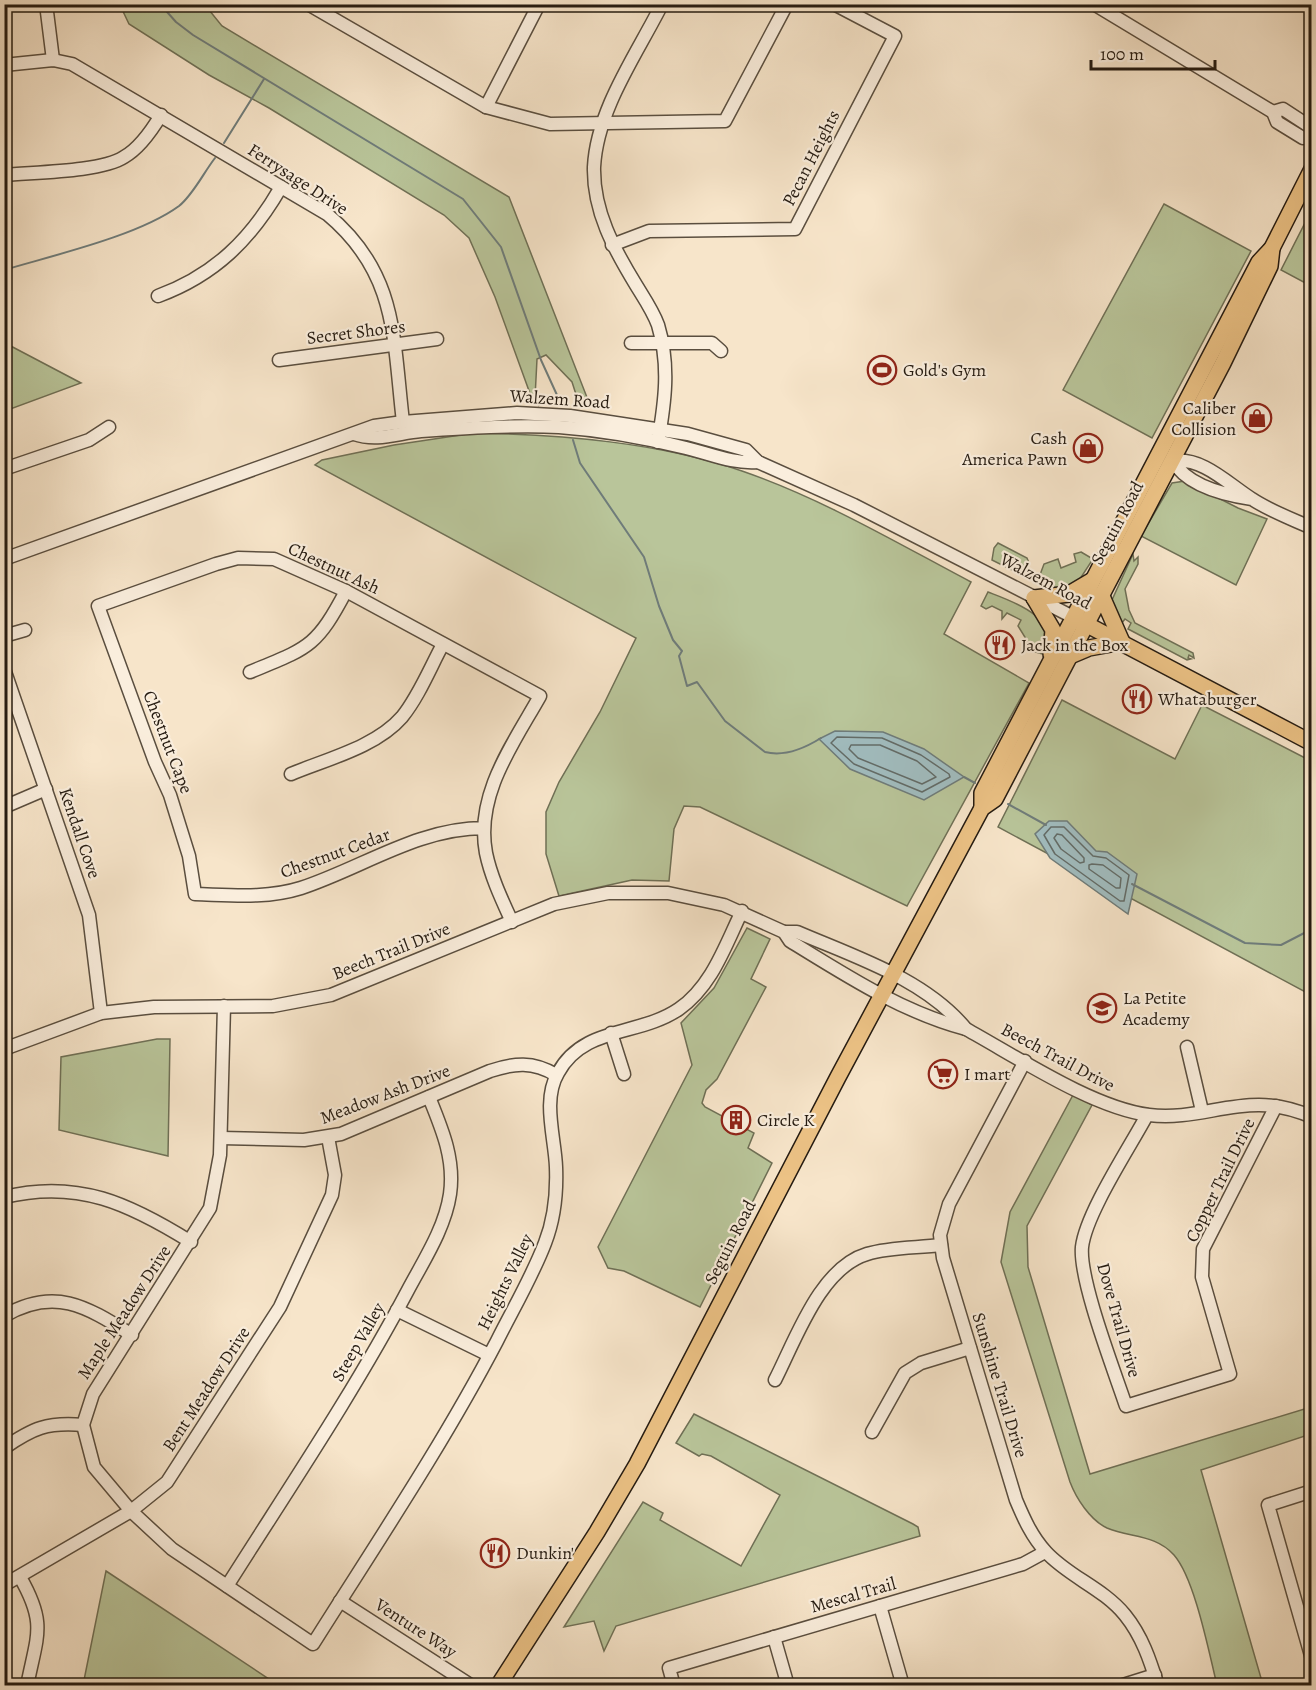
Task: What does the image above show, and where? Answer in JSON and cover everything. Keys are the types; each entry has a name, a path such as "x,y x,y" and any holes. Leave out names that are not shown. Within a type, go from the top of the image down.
{"main road":[{"name":"Seguin Road","path":"498,1686 597,1532 637,1464 881,996 982,808 995,799 1070,656 1091,581 1259,262 1272,248 1311,170"},
{"name":"Seguin Road","path":"982,808 982,793 1051,663 1079,621 1101,594 1173,461 1270,266 1272,248"},
{"path":"1143,486 1155,472 1173,461 1170,453 1175,424"},
{"path":"1051,663 1053,630 1034,598 1069,594 1091,581"},
{"path":"1070,656 1089,648 1122,642 1101,594"},
{"name":"Walzem Road","path":"1079,621 1311,743"}],"street":[{"path":"4,65 53,60 46,4"},
{"path":"308,4 486,108 550,124 725,121 787,4"},
{"path":"486,108 539,4"},
{"path":"658,442 666,396 662,342 653,314 612,245 596,191 596,156 603,122 662,4"},
{"name":"Pecan Heights","path":"612,245 650,231 795,229 895,36 834,4"},
{"path":"1094,4 1273,112 1283,109 1309,126 1311,135"},
{"name":"Ferrysage Drive","path":"53,60 72,64 327,214 358,244 380,279 387,300 403,422"},
{"path":"4,175 97,166 124,158 150,132 161,115"},
{"path":"158,296 205,274 230,255 256,227 281,187"},
{"name":"Secret Shores","path":"279,360 438,339"},
{"path":"631,343 712,342 722,351"},
{"name":"Walzem Road","path":"4,559 374,426 517,413 570,416 660,428 746,450 758,462 854,505 1079,621"},
{"name":"Walzem Road","path":"354,435 370,440 405,432 510,426 562,428 658,442 739,464 758,462"},
{"path":"4,469 89,440 109,427"},
{"path":"1173,461 1179,471 1223,495 1252,499 1311,528"},
{"name":"Chestnut Ash","path":"99,606 238,558 274,559 346,591 540,696 495,778 484,828"},
{"path":"250,672 296,652 314,641 330,622 346,591"},
{"name":"Chestnut Cape","path":"99,606 155,762 170,795 189,856 195,894"},
{"path":"4,636 25,630"},
{"path":"291,774 371,741 388,730 408,708 443,644"},
{"name":"Kendall Cove","path":"4,669 89,915 101,1013"},
{"path":"4,807 46,789"},
{"name":"Chestnut Cedar","path":"195,894 282,893 316,882 437,833 460,828 484,828"},
{"path":"484,828 489,866 512,922"},
{"name":"Beech Trail Drive","path":"4,1049 101,1013 154,1006 273,1006 332,995 554,904 608,893 668,893 742,911 784,932 797,932 893,974 951,1011 966,1029"},
{"path":"556,1075 578,1049 611,1033 663,1017 690,1000 708,980 742,911"},
{"name":"Beech Trail Drive","path":"784,932 790,941 881,996 942,1023 966,1029 1109,1106 1147,1115 1174,1116 1238,1105 1276,1106 1311,1117"},
{"name":"Maple Meadow Drive","path":"83,1425 93,1394 210,1208 220,1138 224,1006"},
{"path":"611,1033 624,1074"},
{"path":"1187,1047 1202,1111"},
{"name":"Sunshine Trail Drive","path":"1025,1061 950,1203 943,1219 941,1245 1016,1500 1026,1524 1045,1552 1104,1594 1125,1615 1142,1640 1156,1680"},
{"name":"Meadow Ash Drive","path":"220,1138 286,1141 328,1137 515,1064 533,1065 556,1075"},
{"name":"Heights Valley","path":"227,1586 313,1644 455,1420 535,1268 550,1228 556,1168 551,1103 556,1075"},
{"name":"Steep Valley","path":"227,1586 371,1360 438,1233 450,1195 450,1159 429,1097"},
{"name":"Copper Trail Drive","path":"1126,1406 1230,1374 1202,1277 1203,1249 1276,1106"},
{"name":"Dove Trail Drive","path":"1126,1406 1084,1272 1082,1248 1092,1218 1147,1115"},
{"name":"Bent Meadow Drive","path":"4,1586 131,1511 167,1482 280,1307 332,1195 335,1175 328,1137"},
{"path":"4,1197 56,1191 96,1196 135,1209 190,1242"},
{"path":"775,1380 819,1295 838,1270 852,1260 874,1252 941,1245"},
{"path":"4,1316 30,1304 66,1302 91,1310 132,1335"},
{"path":"397,1310 489,1356"},
{"path":"872,1432 905,1373 921,1363 970,1348"},
{"path":"4,1448 39,1427 52,1424 83,1425 94,1467 131,1511 171,1549 227,1586"},
{"path":"1311,1491 1268,1504 1311,1659"},
{"name":"Mescal Trail","path":"674,1686 669,1668 1023,1563 1045,1552"},
{"path":"20,1577 34,1602 38,1616 27,1686"},
{"name":"Venture Way","path":"340,1601 472,1686"},
{"path":"880,1606 903,1686"},
{"path":"774,1637 788,1686"},
{"path":"1120,1686 1156,1680"}],"green space":[{"path":"120,5 205,5 222,26 509,197 588,400 580,407 572,382 546,355 537,359 535,398 539,406 532,399 495,297 469,238 444,215 269,108 209,75 129,24"},
{"path":"1164,204 1251,251 1152,438 1063,390"},
{"path":"1311,211 1312,286 1281,270"},
{"path":"5,343 81,383 5,411"},
{"path":"474,433 610,442 710,461 802,495 859,522 971,582 944,634 1029,683 907,906 700,807 684,806 674,829 669,881 632,880 559,896 546,854 546,812 559,782 600,712 636,638 315,465 322,460 394,445"},
{"path":"1185,481 1238,508 1267,519 1236,585 1141,536 1172,483"},
{"path":"998,543 1027,558 1029,563 1020,574 992,560 994,548"},
{"path":"1081,552 1093,559 1076,585 1050,590 1037,583 1044,564 1058,559 1061,568 1076,562 1074,554"},
{"path":"1133,554 1134,561 1138,557 1138,564 1125,589 1129,610 1135,623 1193,653 1194,658 1189,655 1188,658 1191,659 1187,660 1128,629 1131,623 1125,619 1121,624 1112,606 1112,600"},
{"path":"988,592 1022,606 1040,621 1046,630 1047,641 1043,654 1028,650 1028,642 1018,626 1021,620 1007,613 1002,619 1002,611 992,606 986,609 981,606"},
{"path":"1062,700 1175,759 1202,705 1311,761 1311,995 998,827"},
{"path":"747,928 770,939 751,979 766,987 717,1079 706,1090 702,1103 705,1107 754,1133 748,1148 772,1163 700,1307 624,1271 608,1268 598,1247 692,1065 681,1023 714,988"},
{"path":"157,1039 170,1039 168,1156 59,1130 61,1057"},
{"path":"1073,1095 1092,1105 1027,1226 1028,1267 1090,1474 1311,1407 1311,1434 1201,1470 1263,1685 1217,1685 1195,1598 1182,1566 1167,1548 1159,1543 1107,1528 1095,1520 1084,1508 1070,1482 1001,1262 1010,1212"},
{"path":"694,1414 913,1524 918,1527 920,1536 616,1626 604,1651 594,1621 564,1627 643,1502 663,1513 660,1520 741,1566 780,1495 711,1456 702,1454 699,1456 676,1443"},
{"path":"106,1571 278,1685 83,1685"}],"water":[{"path":"835,731 883,732 924,749 964,777 924,800 850,769 819,739"},
{"path":"1049,821 1067,821 1096,851 1107,852 1137,874 1128,914 1050,858 1035,834"}],"waterway":[{"path":"160,4 176,22 193,35 463,199 501,247 541,360 562,406"},
{"path":"224,143 264,79"},
{"path":"4,270 95,244 162,217 179,206 194,190 215,158"},
{"path":"573,440 580,463 644,557 659,606 673,640 682,651 679,656 687,686 697,682 725,721 765,752 794,751 821,738"},
{"path":"964,777 975,783"},
{"path":"1008,804 1046,825"},
{"path":"1132,884 1245,943 1281,945 1312,929"}],"place":[{"name":"Gold's Gym","path":"882,370"},
{"name":"Caliber Collision","path":"1257,418"},
{"name":"Cash America Pawn","path":"1088,448"},
{"name":"Jack in the Box","path":"1000,645"},
{"name":"Whataburger","path":"1137,699"},
{"name":"La Petite Academy","path":"1102,1008"},
{"name":"I mart","path":"943,1074"},
{"name":"Circle K","path":"736,1120"},
{"name":"Dunkin'","path":"495,1553"}]}
